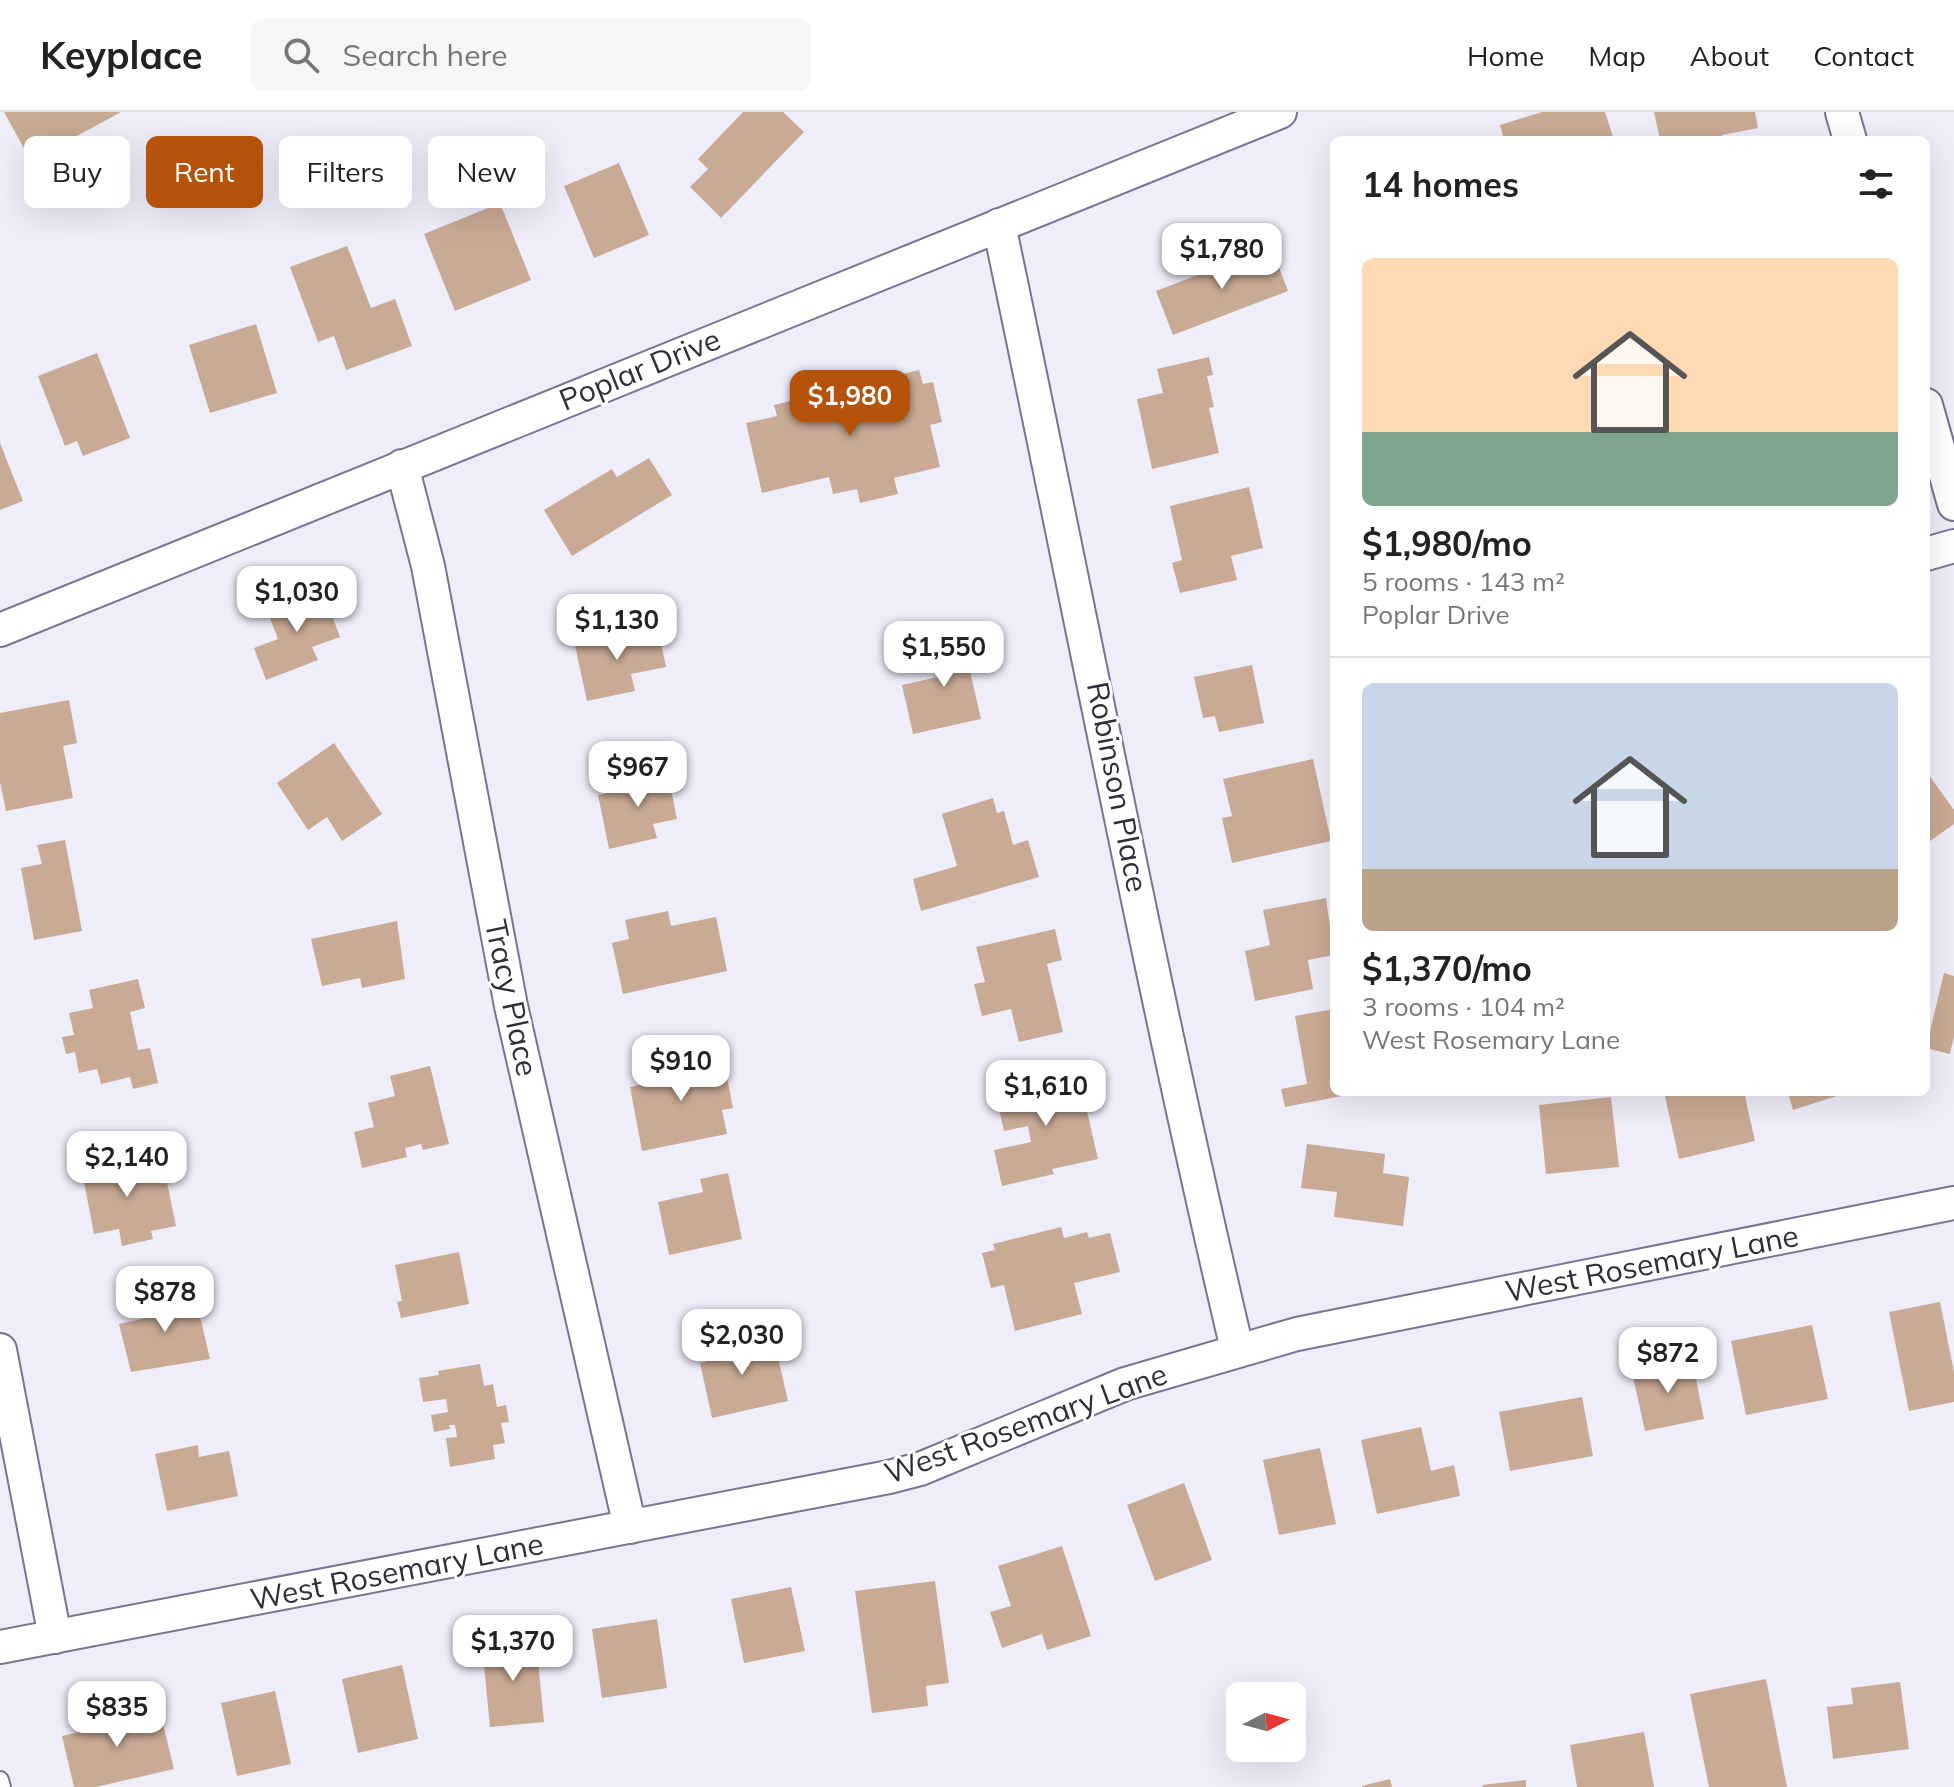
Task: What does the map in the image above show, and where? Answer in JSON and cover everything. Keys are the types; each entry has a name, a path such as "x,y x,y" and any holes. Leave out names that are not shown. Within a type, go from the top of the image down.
{"street":[{"name":"Poplar Drive","path":"0,630 1280,112"},
{"path":"1842,112 1849,136"},
{"name":"Robinson Place","path":"999,225 1096,684 1179,1102 1237,1349"},
{"path":"1930,419 1954,504"},
{"name":"Tracy Place","path":"402,466 428,566 511,1006 630,1527"},
{"path":"1930,553 1954,546"},
{"name":"West Rosemary Lane","path":"0,1647 920,1469 1125,1384 1237,1349 1297,1334 1954,1203"},
{"path":"0,1350 55,1637"}],"lane":[{"path":"0,1780 2,1787"}],"building":[{"path":"4,112 121,112 77,136 24,136 24,148"},
{"path":"743,112 783,112 804,132 721,218 690,187 708,169 698,159"},
{"path":"1542,112 1605,112 1613,136 1503,136 1500,125"},
{"path":"1654,112 1755,112 1758,128 1722,136 1659,136"},
{"path":"619,163 649,235 594,258 564,186"},
{"path":"488,208 502,208 531,280 455,311 424,234"},
{"path":"347,246 371,308 395,299 412,346 346,370 334,336 318,342 290,267"},
{"path":"1271,247 1288,291 1173,335 1156,291"},
{"path":"256,324 277,393 210,413 189,345"},
{"path":"97,353 130,438 83,456 77,441 65,446 38,376"},
{"path":"1209,357 1213,375 1207,376 1214,407 1209,408 1219,453 1152,469 1137,399 1163,393 1157,369"},
{"path":"919,370 923,384 933,382 942,422 930,425 940,467 894,478 898,494 860,503 857,489 833,494 829,477 762,493 746,423 777,416 774,405"},
{"path":"0,443 23,501 0,510"},
{"path":"649,458 672,495 572,556 544,510 612,469 617,477"},
{"path":"1249,487 1263,548 1231,556 1237,580 1180,593 1172,563 1182,560 1170,506"},
{"path":"322,588 340,637 312,647 318,660 266,680 254,648 278,639 268,613"},
{"path":"658,629 666,667 631,674 635,691 587,701 574,641 622,631 623,637"},
{"path":"961,632 981,719 913,734 902,685 938,677 929,639"},
{"path":"1252,665 1264,723 1219,732 1215,716 1203,718 1194,677"},
{"path":"69,700 77,743 63,746 73,798 6,811 0,782 0,713"},
{"path":"334,743 382,814 342,841 327,817 308,830 277,783"},
{"path":"1313,759 1330,841 1232,863 1222,818 1232,816 1223,779"},
{"path":"666,766 677,819 653,824 657,838 609,849 598,795 640,786 637,772"},
{"path":"1930,777 1954,810 1954,824 1930,841"},
{"path":"993,798 997,813 1004,811 1013,845 1028,840 1039,877 921,911 913,879 957,866 942,814"},
{"path":"65,840 82,931 34,940 21,868 42,864 37,845"},
{"path":"1326,898 1330,956 1308,960 1313,989 1255,1001 1245,951 1270,945 1263,910"},
{"path":"668,911 671,926 716,917 727,971 623,994 612,943 629,939 625,920"},
{"path":"397,921 405,979 362,988 360,978 322,986 311,939"},
{"path":"1055,929 1062,960 1047,964 1063,1032 1019,1042 1011,1009 982,1016 974,984 985,982 976,947"},
{"path":"1944,973 1954,976 1954,1036 1950,1054 1930,1049 1930,1031"},
{"path":"138,979 145,1008 130,1012 138,1050 150,1048 158,1083 133,1089 130,1077 101,1084 97,1069 79,1073 75,1052 66,1054 62,1037 74,1035 69,1013 93,1008 89,990"},
{"path":"1330,1010 1330,1096 1342,1096 1285,1107 1281,1089 1307,1084 1295,1016"},
{"path":"695,1051 700,1073 725,1068 733,1108 722,1110 727,1134 642,1151 630,1087 659,1081 655,1059"},
{"path":"430,1066 449,1144 423,1150 421,1144 405,1148 407,1157 362,1168 354,1132 374,1127 368,1103 395,1096 390,1076"},
{"path":"1077,1068 1098,1159 1052,1169 1054,1174 1002,1186 994,1150 1031,1142 1028,1126 1004,1131 996,1097 1029,1090 1027,1080"},
{"path":"1665,1096 1745,1096 1755,1141 1679,1159"},
{"path":"1789,1096 1837,1096 1793,1110"},
{"path":"1611,1097 1619,1167 1546,1174 1539,1105"},
{"path":"1307,1144 1385,1154 1383,1173 1409,1177 1403,1226 1334,1217 1337,1192 1301,1188"},
{"path":"116,1154 120,1171 163,1163 176,1226 151,1231 153,1239 122,1246 119,1229 94,1234 80,1161"},
{"path":"728,1173 742,1239 669,1255 658,1202 703,1192 700,1179"},
{"path":"1061,1227 1064,1238 1087,1232 1089,1238 1110,1233 1120,1272 1074,1283 1082,1314 1015,1331 1004,1285 991,1288 982,1253 995,1250 993,1244"},
{"path":"459,1252 469,1304 401,1318 397,1302 402,1301 395,1265"},
{"path":"182,1290 186,1305 197,1303 210,1359 131,1372 119,1324 146,1318 142,1298"},
{"path":"1940,1302 1954,1372 1954,1402 1909,1411 1889,1312"},
{"path":"1812,1325 1828,1399 1746,1415 1731,1341"},
{"path":"749,1336 750,1343 764,1340 766,1351 776,1349 788,1401 712,1418 700,1363 706,1362 703,1346"},
{"path":"1692,1359 1704,1419 1645,1431 1632,1372"},
{"path":"480,1364 484,1386 493,1384 497,1407 506,1405 509,1422 501,1423 505,1443 493,1445 495,1459 450,1467 446,1438 457,1437 455,1425 434,1432 431,1415 448,1412 446,1399 423,1402 419,1378 439,1375 438,1371"},
{"path":"1582,1397 1593,1456 1510,1471 1499,1412"},
{"path":"1421,1427 1431,1471 1454,1465 1460,1496 1377,1514 1361,1440"},
{"path":"198,1445 199,1457 229,1451 238,1496 167,1511 155,1454"},
{"path":"1320,1448 1336,1524 1279,1535 1263,1460"},
{"path":"1184,1483 1212,1560 1155,1581 1127,1505"},
{"path":"1062,1546 1091,1636 1047,1650 1042,1634 1002,1648 990,1612 1011,1606 998,1566"},
{"path":"935,1581 949,1683 926,1686 928,1706 872,1713 855,1591"},
{"path":"791,1587 805,1651 744,1663 731,1599"},
{"path":"657,1619 667,1688 602,1698 592,1629"},
{"path":"536,1639 544,1722 490,1727 482,1644"},
{"path":"402,1665 418,1739 358,1753 342,1679"},
{"path":"1766,1679 1787,1787 1709,1787 1690,1694"},
{"path":"1900,1682 1909,1749 1833,1759 1827,1707 1853,1704 1851,1688"},
{"path":"275,1691 291,1764 237,1776 221,1703"},
{"path":"126,1701 131,1723 161,1716 174,1769 96,1787 74,1787 62,1736 101,1727 97,1708"},
{"path":"1644,1732 1654,1787 1577,1787 1570,1745"},
{"path":"1390,1779 1392,1787 1362,1787 1362,1786"},
{"path":"1526,1780 1526,1787 1482,1785"}]}
